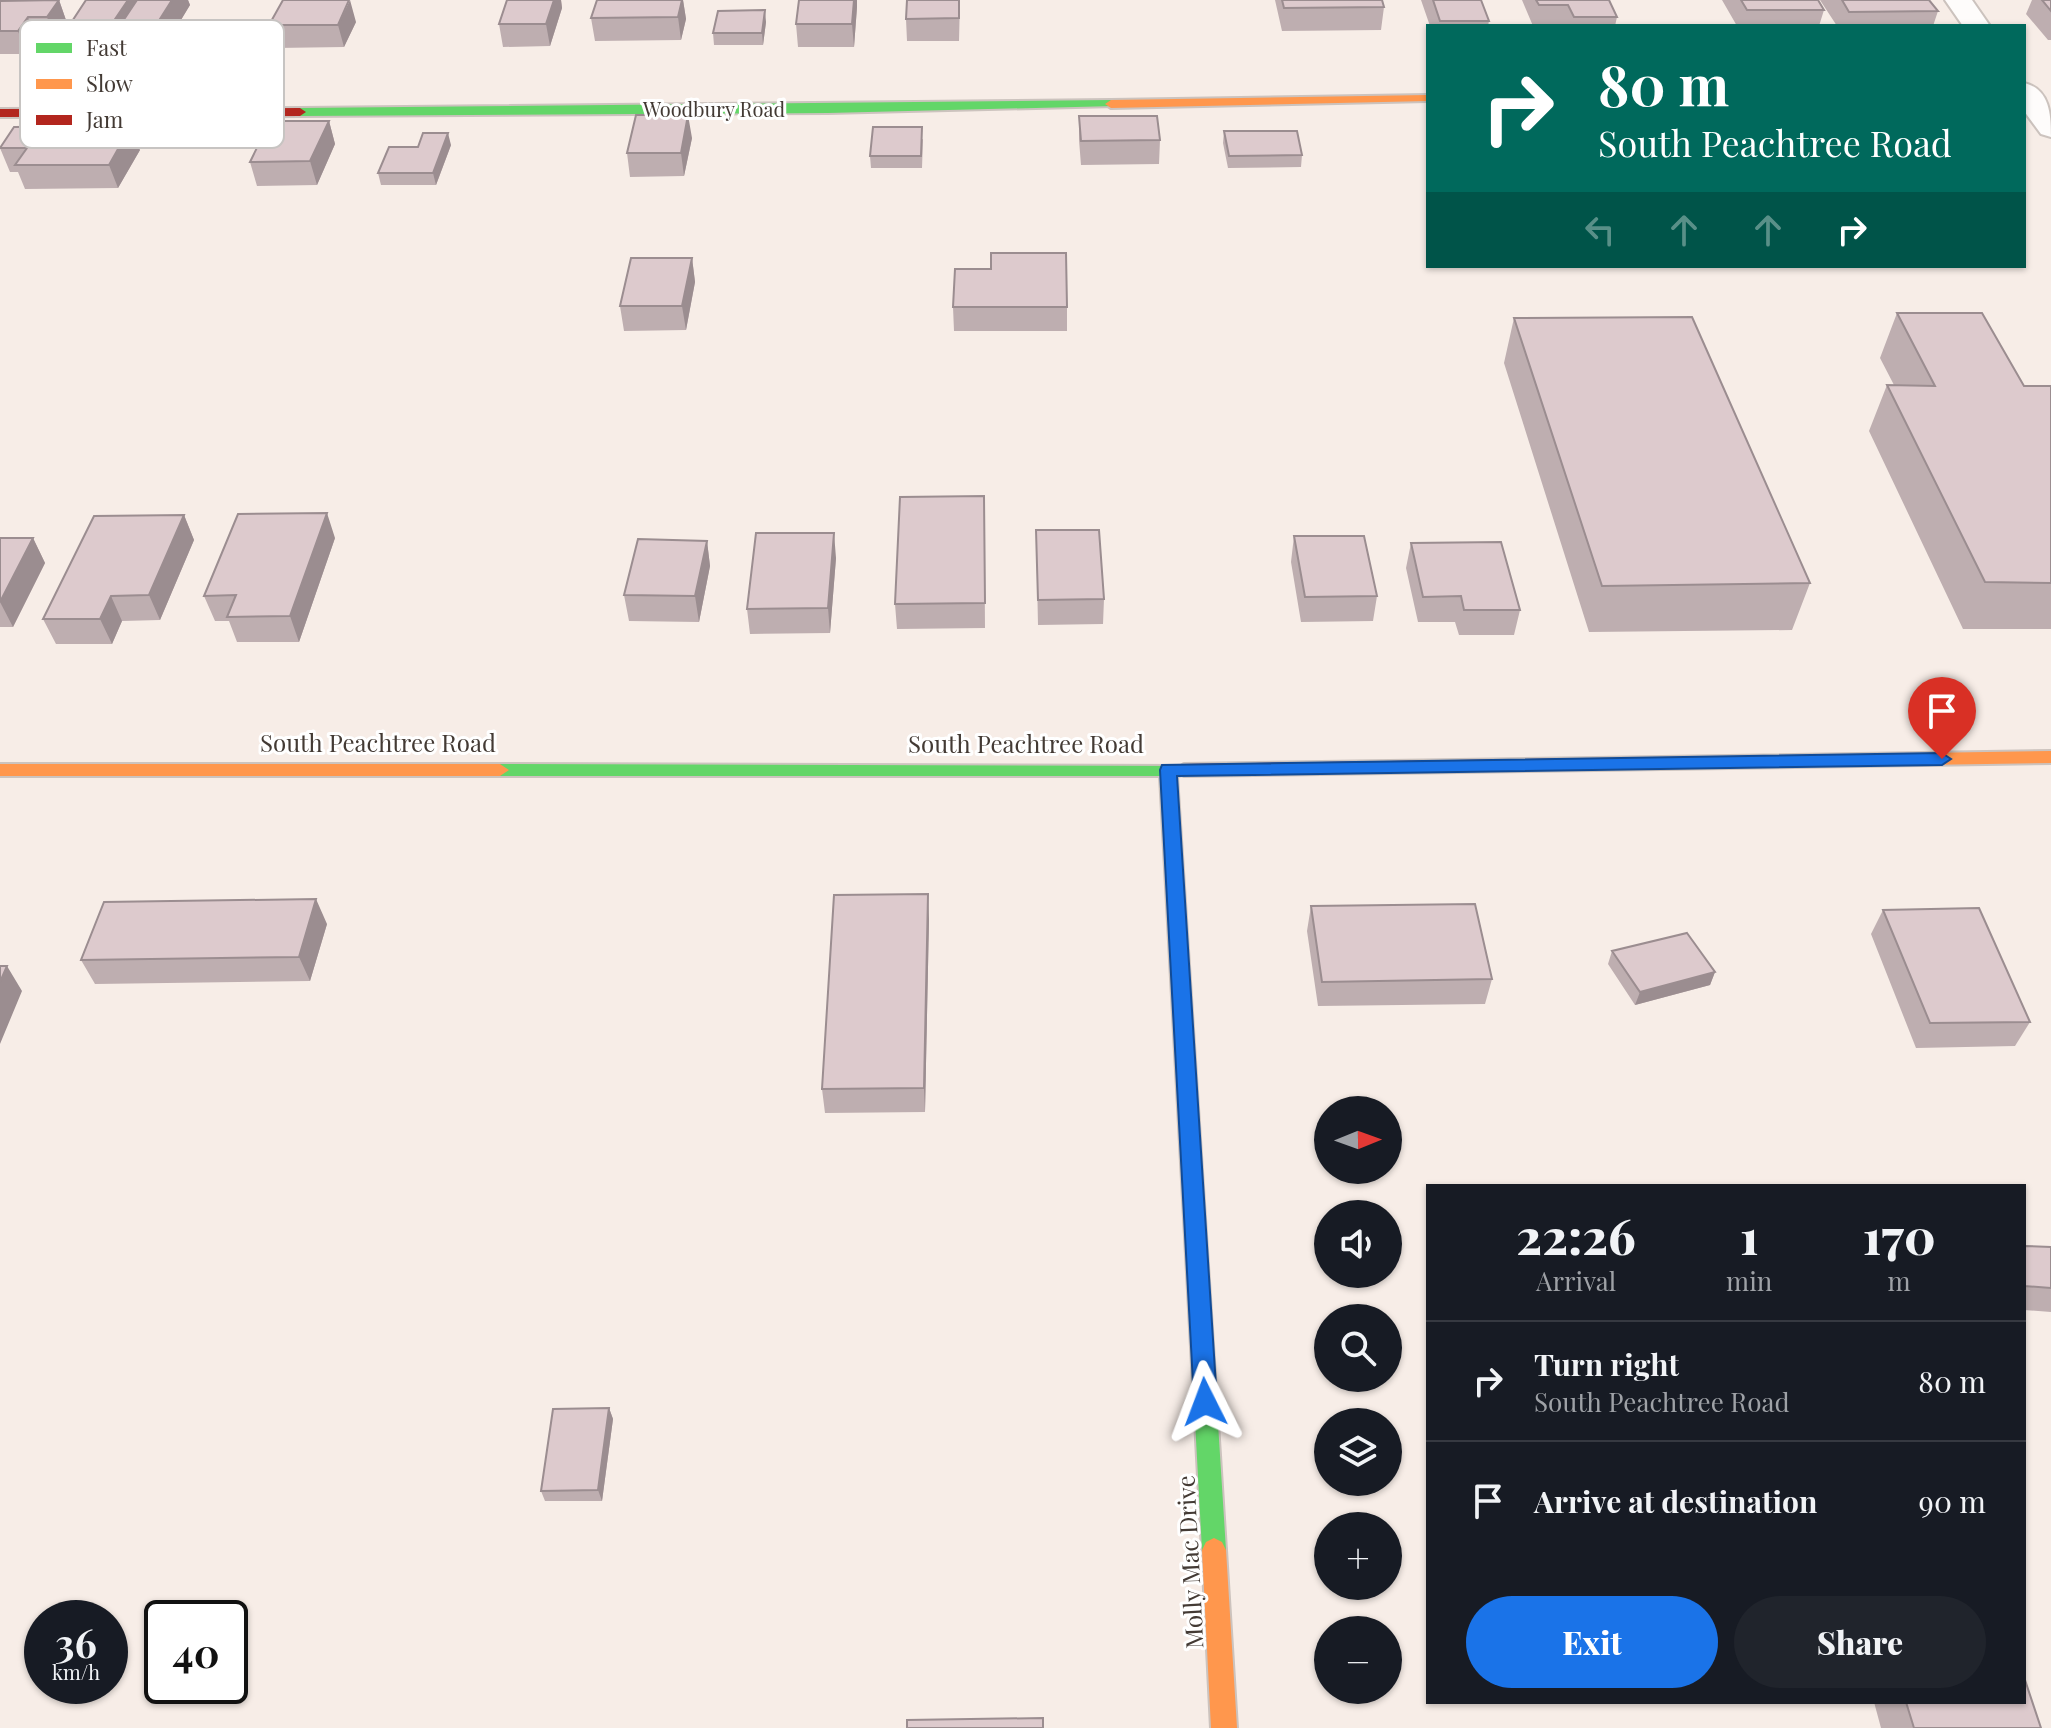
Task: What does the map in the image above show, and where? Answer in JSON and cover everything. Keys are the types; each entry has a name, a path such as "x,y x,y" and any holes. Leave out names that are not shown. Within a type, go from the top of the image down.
{"street":[{"path":"1958,0 1976,24"},
{"path":"2026,88 2051,86"},
{"path":"2026,91 2051,128"},
{"name":"Woodbury Road","path":"284,112 812,109 1426,98"},
{"name":"Woodbury Road","path":"0,113 20,113"},
{"name":"South Peachtree Road","path":"0,770 1168,770 2051,757"},
{"name":"Molly Mac Drive","path":"1168,770 1224,1728"}],"building":[{"path":"59,0 47,17 20,20 18,31 0,31 0,1"},
{"path":"86,0 128,0 114,20 73,20"},
{"path":"137,0 172,0 159,20 124,20"},
{"path":"283,0 349,0 338,25 284,25 284,20 272,20"},
{"path":"507,0 554,0 546,24 499,24"},
{"path":"597,0 682,0 678,17 591,18"},
{"path":"799,0 854,0 852,24 796,24"},
{"path":"907,0 959,0 959,18 906,19"},
{"path":"1282,0 1382,0 1384,7 1284,8"},
{"path":"1433,0 1481,0 1489,21 1440,21"},
{"path":"1536,0 1609,0 1617,17 1574,17 1568,5 1539,5"},
{"path":"1741,0 1818,0 1824,10 1747,10"},
{"path":"1842,0 1929,0 1938,11 1849,12"},
{"path":"2042,0 2051,0 2051,11"},
{"path":"765,10 762,33 713,33 718,11"},
{"path":"636,115 688,115 681,153 627,153"},
{"path":"1079,116 1157,116 1160,140 1081,141"},
{"path":"284,121 329,121 310,161 250,162 257,148 284,148"},
{"path":"14,127 20,127 20,148 0,148"},
{"path":"873,127 922,127 921,156 870,156"},
{"path":"1224,131 1297,131 1302,155 1229,156"},
{"path":"423,133 448,133 433,173 378,173 389,147 418,147"},
{"path":"27,148 119,148 109,165 15,165"},
{"path":"991,253 1066,253 1067,307 953,307 955,269 991,269"},
{"path":"631,258 692,258 682,306 620,306"},
{"path":"1897,313 1982,313 2024,386 2051,386 2051,583 1985,582 1887,385 1935,386"},
{"path":"1692,317 1810,583 1602,586 1514,318"},
{"path":"984,496 985,603 895,604 900,497"},
{"path":"327,513 290,616 227,617 236,595 204,596 238,514"},
{"path":"184,515 149,595 111,596 100,619 43,619 94,516"},
{"path":"1036,530 1099,530 1104,599 1038,600"},
{"path":"756,533 834,533 828,608 747,609"},
{"path":"1294,536 1364,536 1377,596 1305,597"},
{"path":"0,538 33,538 0,602"},
{"path":"638,539 707,541 695,596 624,595"},
{"path":"1501,542 1520,610 1464,610 1461,596 1423,597 1411,543"},
{"path":"928,894 924,1088 822,1089 834,895"},
{"path":"316,899 299,957 81,960 104,902"},
{"path":"1475,904 1492,979 1322,982 1311,906"},
{"path":"1979,908 2030,1022 1930,1023 1883,910"},
{"path":"1687,933 1715,972 1640,992 1612,951"},
{"path":"0,966 7,966 0,982"},
{"path":"2026,1246 2051,1247 2051,1288 2026,1286"},
{"path":"609,1408 598,1490 541,1491 553,1409"},
{"path":"2026,1683 2041,1728 1914,1728 1907,1704 2026,1704"},
{"path":"1043,1718 1043,1728 907,1728 907,1720"}],"traffic: fast":[{"path":"300,112 1111,104"},
{"path":"500,770 1184,770"},
{"path":"1168,770 1214,1550"}],"traffic: slow":[{"path":"1111,104 1426,98"},
{"path":"1595,764 2051,757"},
{"path":"0,770 500,770"},
{"path":"1214,1550 1224,1728"}],"traffic: jam":[{"path":"284,112 300,112"},
{"path":"0,113 20,113"},
{"path":"1184,770 1595,764"}],"route":[{"path":"1205,1402 1168,770 1942,759"}]}
